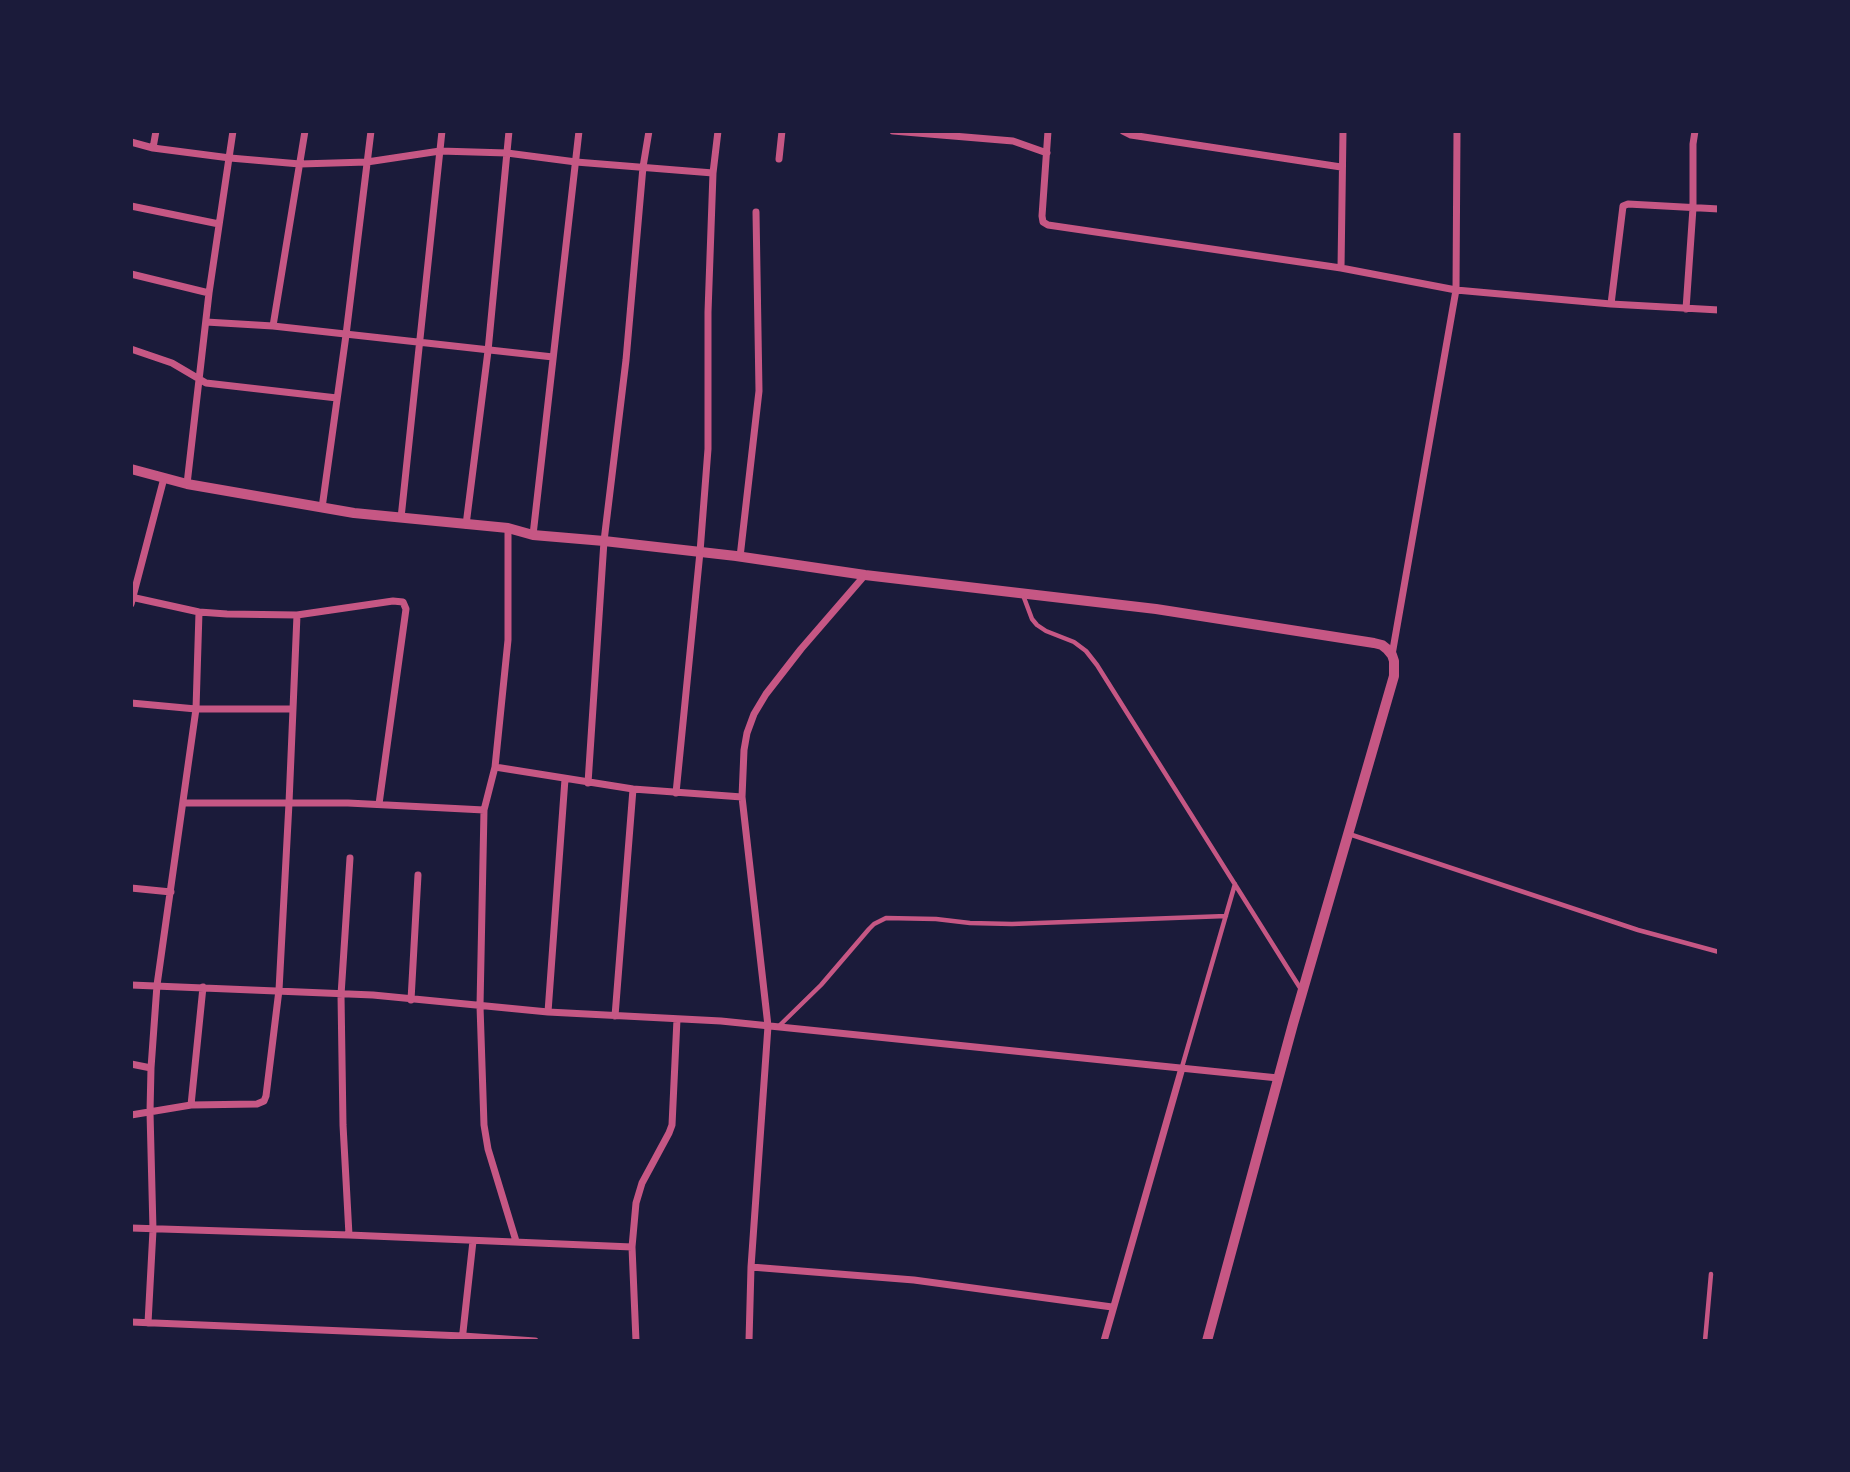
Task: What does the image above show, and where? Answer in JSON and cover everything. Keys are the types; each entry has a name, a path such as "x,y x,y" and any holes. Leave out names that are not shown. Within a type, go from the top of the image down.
{"street":[{"path":"153,148 156,131"},
{"path":"187,484 205,322 233,131"},
{"path":"273,326 304,131"},
{"path":"323,508 371,131"},
{"path":"401,518 442,131"},
{"path":"466,525 488,351 509,131"},
{"path":"533,535 579,131"},
{"path":"588,783 604,541 626,360 643,167 649,131"},
{"path":"676,793 700,552 708,437 708,312 713,173 718,131"},
{"path":"779,159 782,131"},
{"path":"893,131 975,135 1013,141 1047,153"},
{"path":"1006,131 1013,141"},
{"path":"1048,131 1042,216 1043,222 1048,225 1341,268 1456,290 1611,304 1719,310"},
{"path":"1123,131 1131,135 1342,167"},
{"path":"1341,268 1343,131"},
{"path":"1207,1341 1302,992 1394,676 1392,654 1456,290 1457,131"},
{"path":"1686,309 1695,131"},
{"path":"131,142 153,148 300,164 367,162 440,151 507,153 576,162 713,173"},
{"path":"1611,304 1623,206 1628,204 1719,209"},
{"path":"131,206 219,225"},
{"path":"740,557 759,391 756,212"},
{"path":"131,274 209,293"},
{"path":"205,322 273,326 554,357"},
{"path":"131,349 172,363 199,380 215,385 337,398"},
{"path":"131,469 187,484 354,513 508,528 533,535 700,552 865,575 1156,609 1374,643 1392,654"},
{"path":"164,478 132,599 199,612 227,614 297,615 393,601 403,602 406,606 379,804"},
{"path":"508,528 508,640 495,767 484,810 480,1006 484,1125 488,1149 516,1241"},
{"path":"749,1341 751,1268 768,1026 742,797 744,750 754,714 782,672 865,575"},
{"path":"148,1323 153,1230 151,1068 158,985 196,709 199,612"},
{"path":"131,1115 191,1105 257,1104 264,1101 279,990 297,615"},
{"path":"131,703 196,709 293,709"},
{"path":"495,767 633,789 742,797"},
{"path":"548,1012 565,779"},
{"path":"615,1016 633,789"},
{"path":"183,803 379,804 484,810"},
{"path":"349,1235 343,1125 341,995 350,858"},
{"path":"411,1000 418,876"},
{"path":"131,888 171,892"},
{"path":"131,985 373,995 548,1012 768,1026 1278,1078"},
{"path":"191,1105 203,987"},
{"path":"636,1341 632,1247 638,1193 672,1125 677,1019"},
{"path":"131,1064 151,1068"},
{"path":"1104,1341 1182,1068"},
{"path":"131,1228 632,1247"},
{"path":"462,1338 473,1241"},
{"path":"751,1268 914,1280 1112,1307"},
{"path":"131,1322 536,1341"}],"lane":[{"path":"1022,594 1037,625 1074,642 1086,651 1097,665 1302,992"},
{"path":"1348,834 1638,930 1719,952"},
{"path":"1182,1068 1235,884"},
{"path":"778,1027 821,985 869,929 886,918 1013,924 1226,916"},
{"path":"1705,1341 1711,1274"}]}
